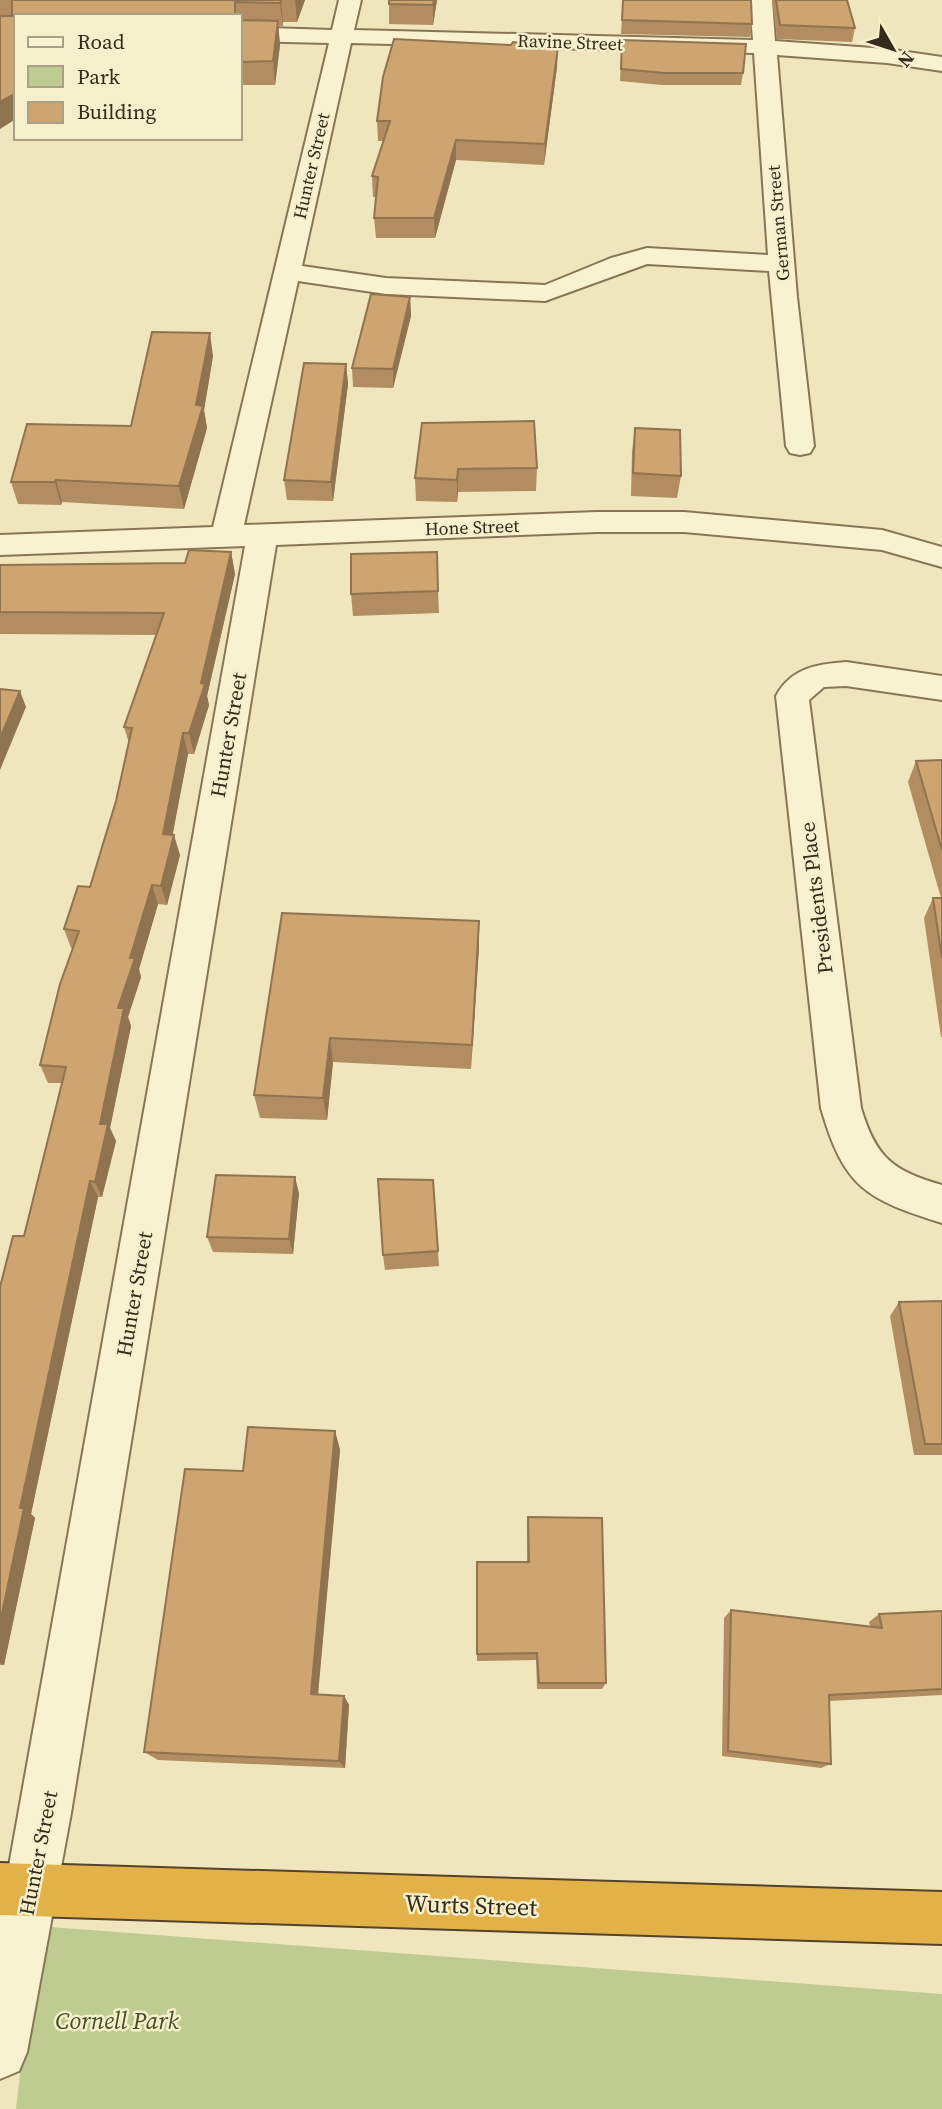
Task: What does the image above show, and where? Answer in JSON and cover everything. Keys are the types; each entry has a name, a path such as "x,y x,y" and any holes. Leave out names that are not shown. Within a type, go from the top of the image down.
{"highway":[{"name":"Wurts Street","path":"16,1889 636,1911 942,1918"}],"street":[{"name":"Hunter Street","path":"0,2052 16,1889 287,272 350,0"},
{"name":"German Street","path":"761,0 781,264 800,446"},
{"name":"Ravine Street","path":"242,34 765,47 887,56 942,64"},
{"path":"287,272 386,286 545,293 565,290 629,259 647,256 781,264"},
{"name":"Hone Street","path":"0,545 597,522 684,522 882,540 942,557"},
{"name":"Presidents Place","path":"942,688 846,674 816,676 792,696 841,1108 850,1144 867,1171 895,1189 942,1204"}],"green space":[{"name":"Cornell Park","path":"37,1926 942,1994 942,2109 16,2109"}],"building":[{"path":"12,0 281,0 280,3 235,2 235,14 14,14 14,94 0,102 0,16 12,16"},
{"path":"389,0 434,0 433,5 389,4"},
{"path":"623,0 751,0 752,24 622,20"},
{"path":"776,0 847,0 855,28 780,25"},
{"path":"242,20 278,21 273,61 242,62"},
{"path":"394,39 511,45 513,42 558,47 545,144 456,140 434,218 374,218 378,177 372,176 390,121 377,121 383,77"},
{"path":"622,40 746,44 743,73 664,73 621,69"},
{"path":"371,294 410,297 393,369 352,368"},
{"path":"152,332 210,333 196,405 203,406 179,486 56,480 11,482 27,424 131,426"},
{"path":"304,363 346,364 331,482 284,480"},
{"path":"534,421 537,468 458,469 457,480 415,478 422,423"},
{"path":"635,428 680,430 681,476 633,473"},
{"path":"189,550 231,552 201,683 205,684 189,733 183,733 163,834 174,835 161,886 152,885 130,958 135,958 118,1008 124,1008 100,1124 108,1124 95,1182 90,1181 20,1508 24,1508 0,1623 0,1287 13,1236 24,1236 66,1067 40,1065 60,984 79,931 64,929 78,886 90,887 116,801 132,728 124,727 164,613 0,612 0,565 185,563"},
{"path":"437,552 438,591 351,594 351,554"},
{"path":"0,689 20,691 0,738"},
{"path":"942,760 942,850 916,761"},
{"path":"933,898 942,898 942,958"},
{"path":"282,913 479,921 472,1045 330,1038 323,1098 254,1095"},
{"path":"216,1175 295,1177 289,1239 207,1237"},
{"path":"378,1179 433,1180 438,1251 383,1255"},
{"path":"942,1301 942,1444 925,1444 899,1302"},
{"path":"248,1427 335,1431 311,1694 344,1696 339,1761 144,1752 185,1469 243,1471"},
{"path":"528,1517 602,1518 606,1683 539,1683 537,1653 477,1654 477,1562 529,1562"},
{"path":"731,1610 882,1628 879,1614 942,1611 942,1689 829,1695 831,1764 728,1751"}]}
